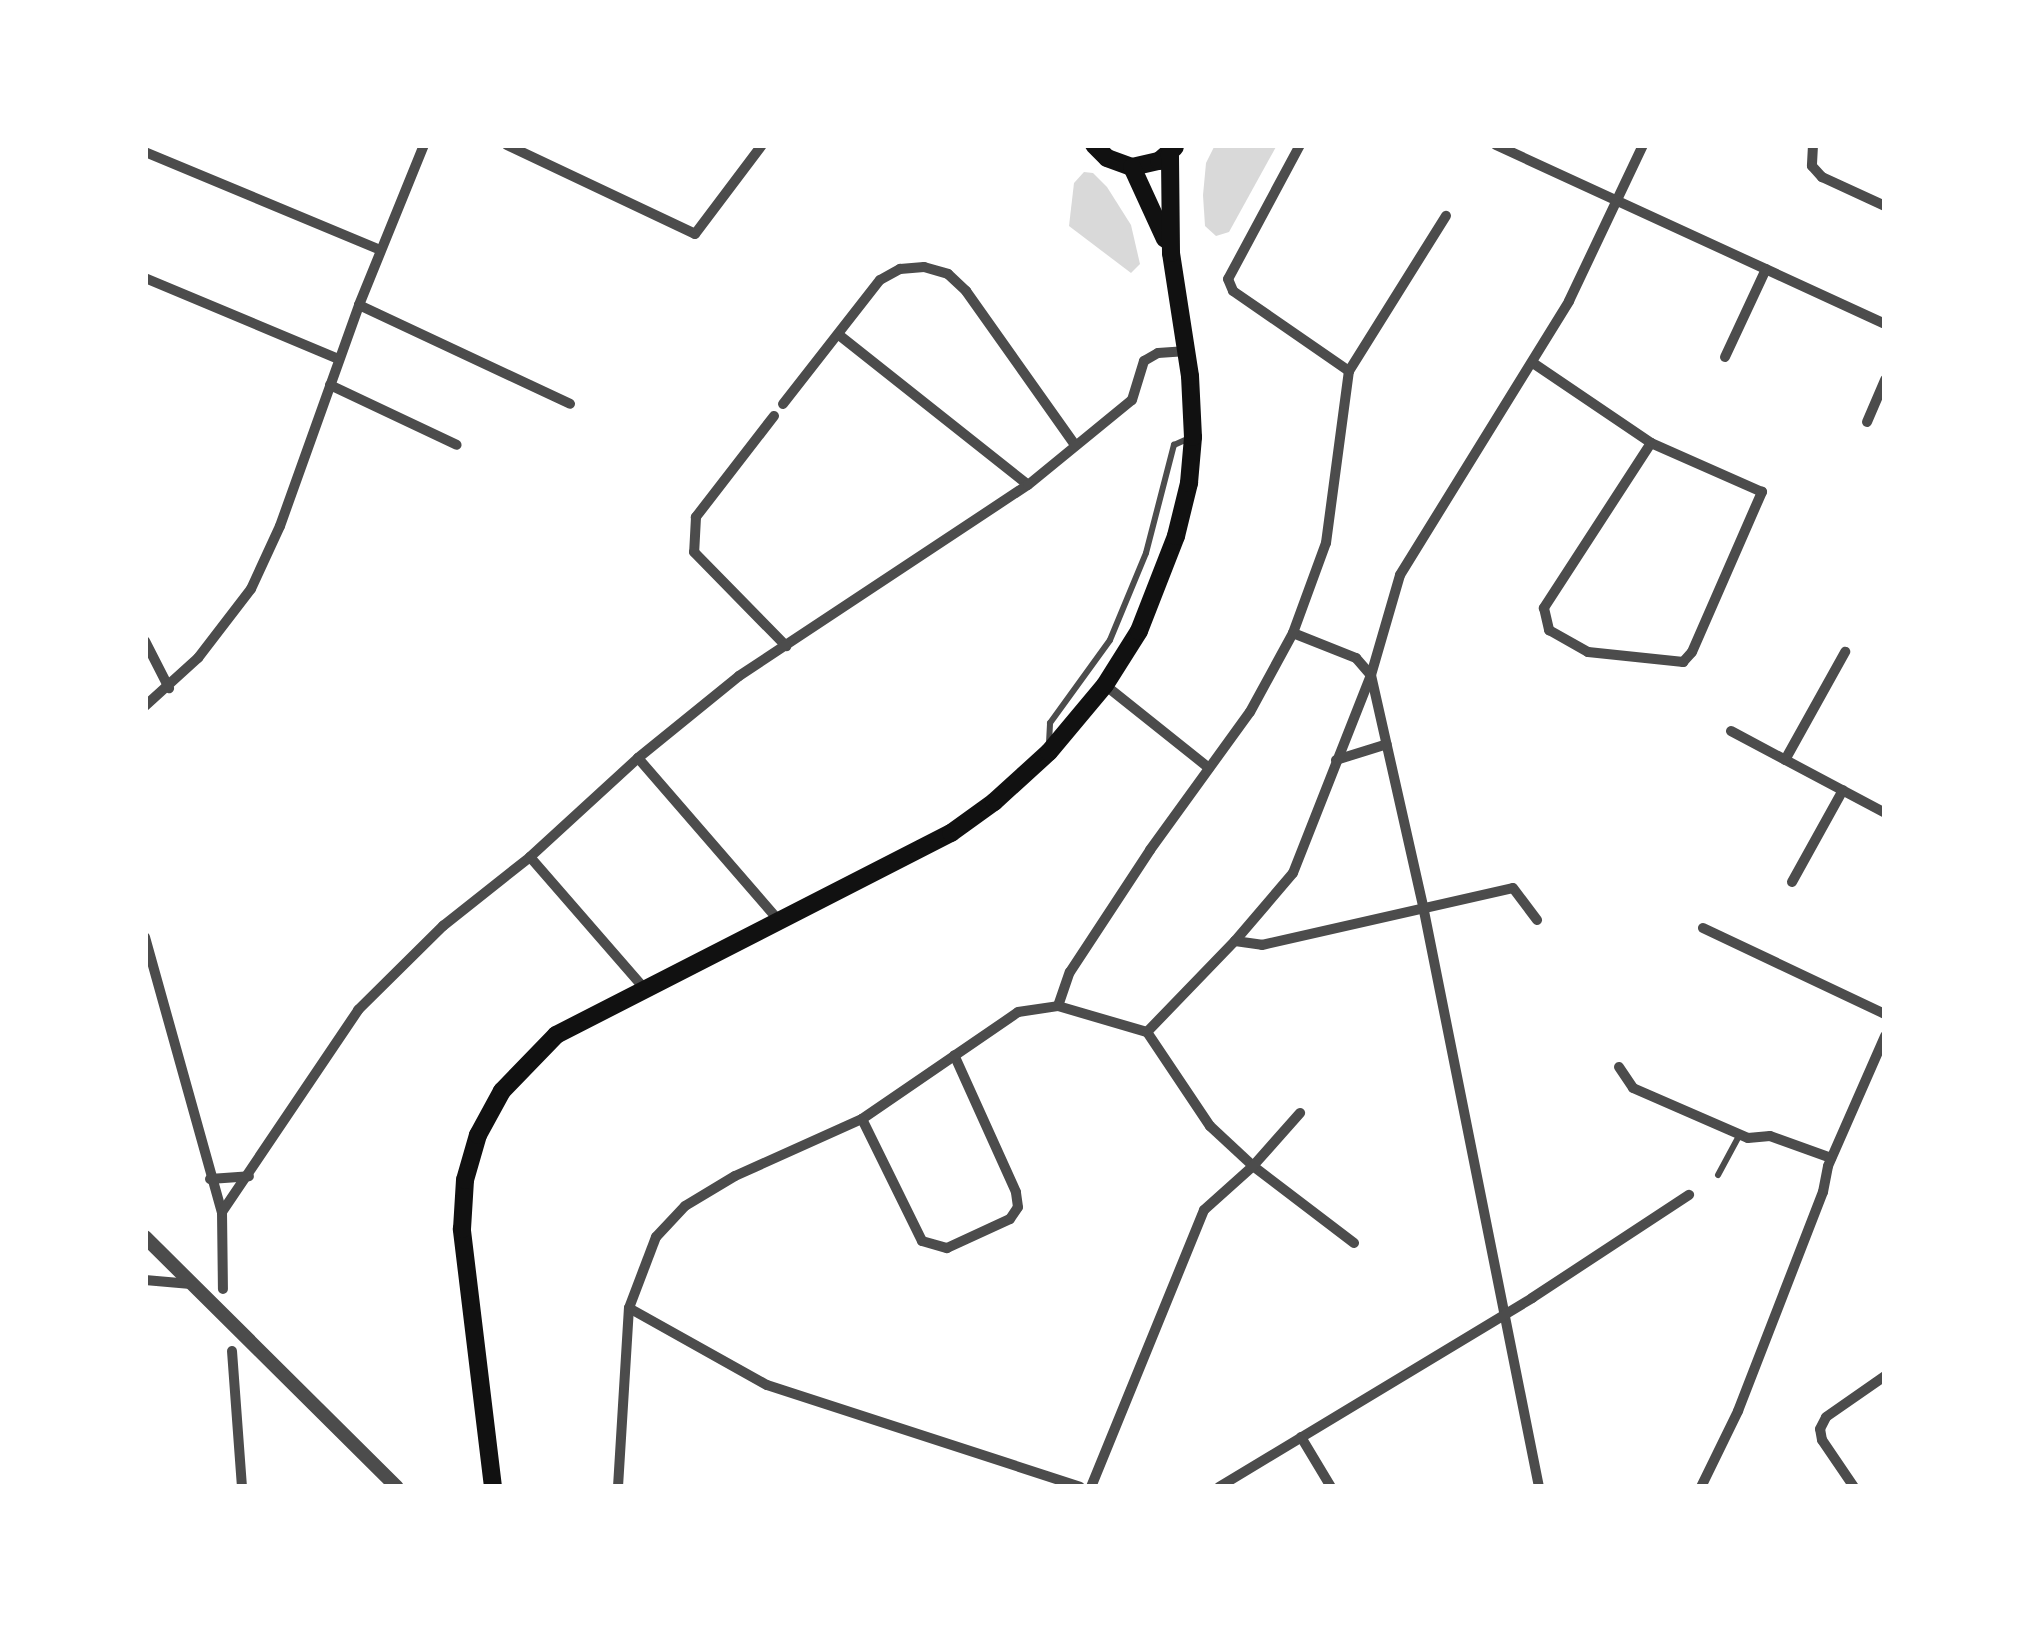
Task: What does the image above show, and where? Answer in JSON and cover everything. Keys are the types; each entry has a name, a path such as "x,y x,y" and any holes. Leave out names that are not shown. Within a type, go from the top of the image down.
{"main road":[{"path":"1094,145 1107,158 1132,167 1159,162 1174,149"},
{"path":"493,1487 462,1229 465,1180 478,1135 502,1090 556,1035 952,833 1049,752 1105,686 1139,631 1160,583 1189,483 1193,437 1187,351 1171,253 1174,149"},
{"path":"1132,167 1171,253"}],"street":[{"path":"145,706 170,688 215,638 251,589 280,526 380,250 424,145"},
{"path":"507,145 695,234 762,145"},
{"path":"1300,145 1228,279 1233,292 1349,371"},
{"path":"1496,145 1885,324"},
{"path":"1146,1032 1235,941 1293,873 1371,675 1400,575 1533,363 1643,145"},
{"path":"1813,145 1812,166 1822,178 1885,206"},
{"path":"145,152 380,250"},
{"path":"1058,1006 1070,972 1250,712 1293,633 1326,543 1349,371 1446,216"},
{"path":"783,404 880,280 900,269 924,267 948,274 966,291 1076,446"},
{"path":"1725,357 1766,269"},
{"path":"145,278 339,359"},
{"path":"359,306 570,404"},
{"path":"839,335 1028,485"},
{"path":"222,1212 358,1010 443,926 530,857 638,758 739,676 1028,485 1132,400 1144,362 1158,353 1187,351"},
{"path":"1533,363 1652,443 1762,492 1692,652 1683,662 1588,652 1548,630 1544,608 1652,443"},
{"path":"1866,422 1885,380"},
{"path":"330,386 457,445"},
{"path":"774,416 696,518 694,552 786,646"},
{"path":"1293,633 1356,658 1371,675 1424,911 1539,1487"},
{"path":"145,641 170,688"},
{"path":"1785,760 1845,652"},
{"path":"1105,686 1209,768"},
{"path":"1731,731 1885,813"},
{"path":"1336,760 1386,744"},
{"path":"638,758 780,922"},
{"path":"1792,882 1842,790"},
{"path":"530,857 644,988"},
{"path":"1235,941 1262,945 1513,888 1537,920"},
{"path":"1704,928 1885,1014"},
{"path":"145,938 222,1212 224,1288"},
{"path":"618,1487 629,1308 656,1237 685,1206 734,1176 862,1119 1018,1012 1058,1006 1146,1032 1210,1126 1253,1166 1354,1242"},
{"path":"1701,1487 1738,1411 1823,1192 1831,1158 1885,1036"},
{"path":"862,1119 922,1241 948,1248 1010,1220 1018,1207 1016,1192 954,1055"},
{"path":"1619,1067 1634,1088 1740,1134 1770,1136 1831,1158"},
{"path":"1090,1487 1204,1210 1253,1166 1300,1113"},
{"path":"210,1179 248,1176"},
{"path":"1219,1487 1504,1314 1690,1195"},
{"path":"145,1237 397,1487"},
{"path":"145,1280 190,1284"},
{"path":"629,1308 766,1385 1080,1487"},
{"path":"232,1351 242,1487"},
{"path":"1854,1487 1822,1440 1820,1429 1826,1417 1885,1376"},
{"path":"1301,1437 1331,1487"}],"lane":[{"path":"1049,752 1050,723 1110,640 1139,570 1174,446 1193,437"},
{"path":"1718,1175 1740,1134"}],"shaded area":[{"path":"1215,145 1277,145 1229,232 1216,236 1205,226 1203,195 1206,163"},
{"path":"1084,172 1093,173 1107,187 1131,225 1140,264 1131,273 1069,226 1074,183"}]}
